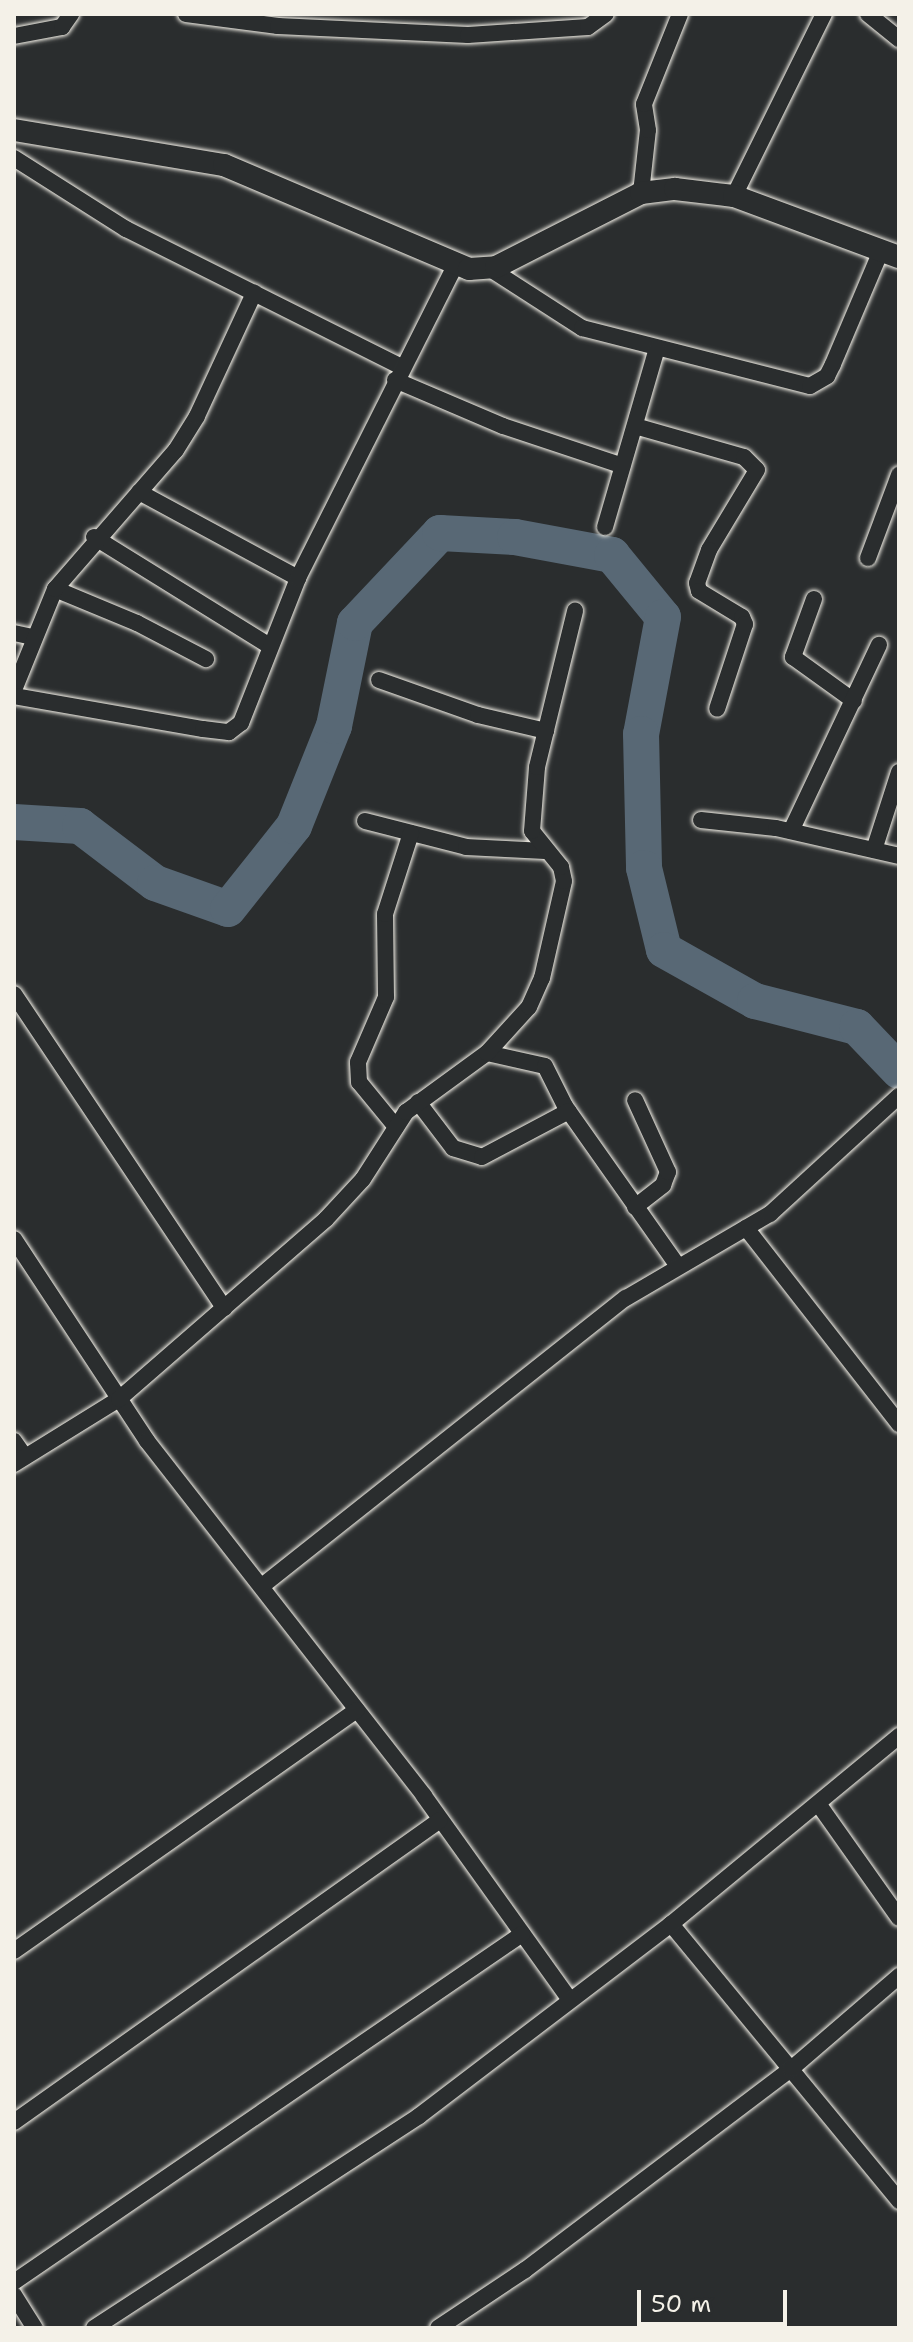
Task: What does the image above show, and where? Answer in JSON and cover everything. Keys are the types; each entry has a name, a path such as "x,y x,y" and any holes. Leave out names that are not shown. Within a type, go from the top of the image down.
{"street":[{"path":"14,36 62,27 71,14"},
{"path":"186,14 468,35 588,27 606,14"},
{"path":"641,193 648,130 644,104 680,14"},
{"path":"734,196 824,14"},
{"path":"868,14 899,39"},
{"path":"14,130 224,165 456,264 489,268 582,328 801,385 819,382 833,364 890,254 734,196 675,189 641,193 489,268"},
{"path":"14,158 126,229 254,293 503,426 623,466"},
{"path":"254,293 197,416 164,467 94,537 55,589 33,637 14,693 229,732 241,723 298,578 456,264"},
{"path":"605,527 657,348"},
{"path":"635,426 744,457 757,470 709,550 697,583 699,591 742,617 745,624 717,709"},
{"path":"868,558 899,475"},
{"path":"139,492 298,578"},
{"path":"94,537 270,646"},
{"path":"55,589 137,623 206,659"},
{"path":"814,599 793,657 854,701"},
{"path":"14,1441 20,1460 119,1399 326,1219 363,1179 396,1127 418,1102 487,1053 529,1007 542,978 564,881 561,867 545,851 532,831 546,731 575,611"},
{"path":"14,633 33,637"},
{"path":"791,831 879,645"},
{"path":"379,680 478,715 546,731"},
{"path":"874,850 899,772"},
{"path":"701,820 791,831 899,856"},
{"path":"365,821 466,847 545,851"},
{"path":"396,1127 359,1082 358,1062 386,997 385,914 411,833"},
{"path":"14,994 224,1308"},
{"path":"487,1053 545,1066 569,1111 678,1266"},
{"path":"262,1586 626,1298 770,1214 897,1098"},
{"path":"635,1100 668,1172 663,1185 635,1207"},
{"path":"418,1102 453,1148 482,1157 569,1111"},
{"path":"746,1228 899,1424"},
{"path":"14,1239 119,1399 440,1820 570,2000"},
{"path":"14,1951 357,1710"},
{"path":"94,2328 419,2116 671,1924 899,1736"},
{"path":"819,1805 899,1918"},
{"path":"14,2122 440,1820"},
{"path":"671,1924 899,2201"},
{"path":"14,2282 522,1934"},
{"path":"438,2328 525,2270 791,2069 899,1976"},
{"path":"14,2295 35,2328"}],"waterway":[{"path":"14,822 80,826 155,883 228,909 294,826 334,726 355,623 440,533 515,537 612,555 663,617 641,734 644,868 664,950 755,1001 857,1027 899,1071"}]}
